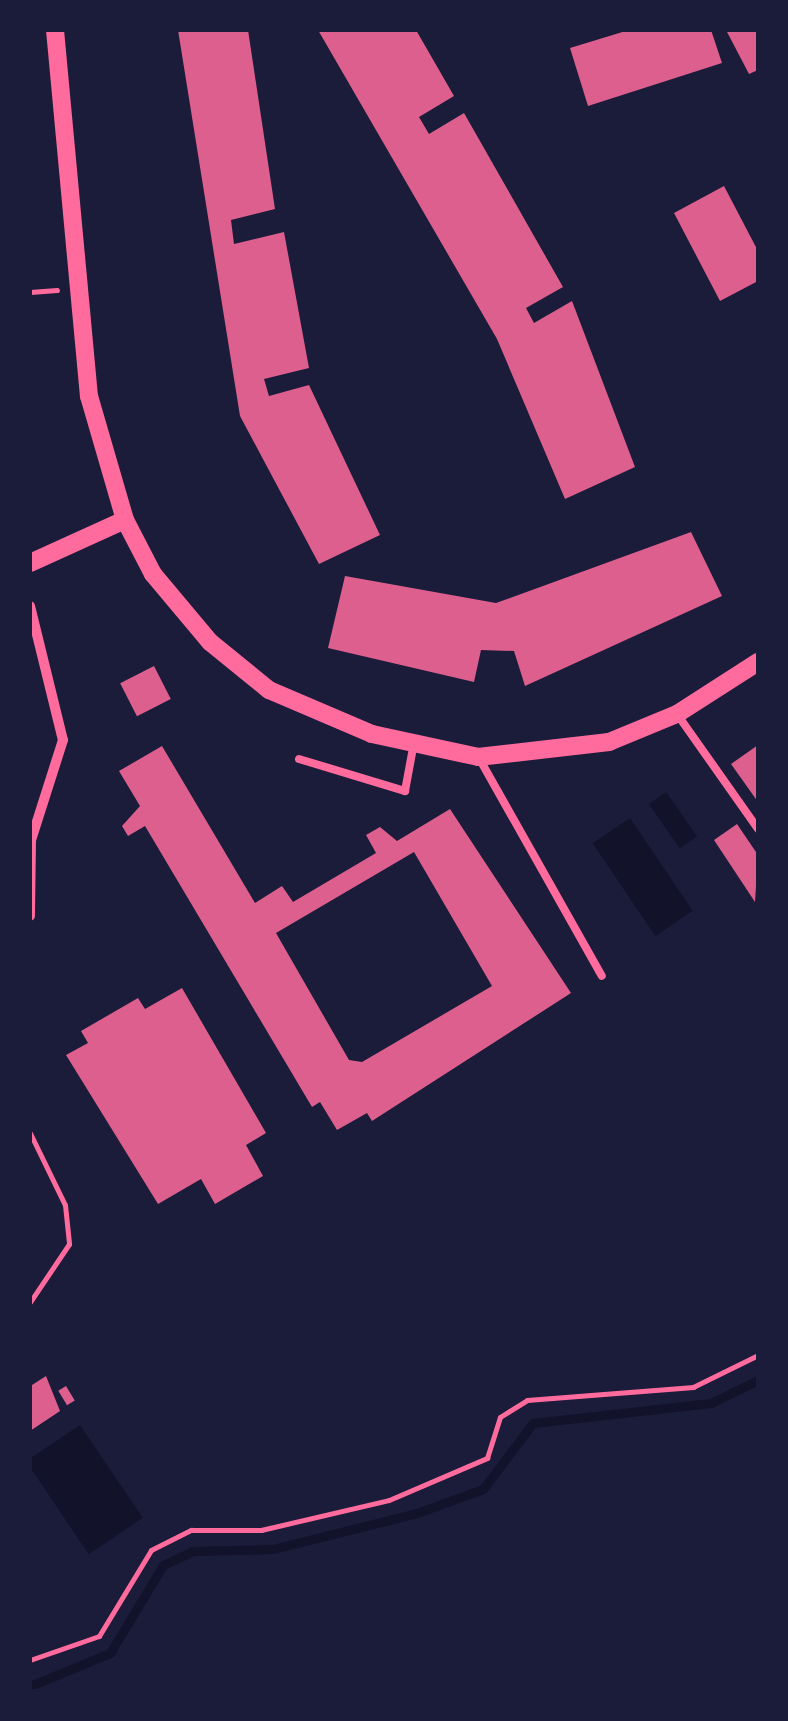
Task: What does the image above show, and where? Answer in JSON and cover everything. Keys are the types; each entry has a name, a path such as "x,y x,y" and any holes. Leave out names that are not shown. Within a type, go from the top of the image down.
{"street":[{"path":"55,30 89,396 124,520 154,574 210,642 270,690 414,748 478,757 610,742 677,714 758,662"},
{"path":"30,562 124,520"},
{"path":"30,606 63,740 30,840 30,916"}],"lane":[{"path":"677,714 758,829"},
{"path":"299,759 405,791 414,748"},
{"path":"478,757 602,976"}],"path":[{"path":"30,292 59,290"},
{"path":"30,1133 65,1206 70,1244 30,1302"},
{"path":"30,1660 99,1636 151,1550 191,1530 262,1530 389,1500 472,1468 487,1458 500,1418 527,1400 693,1387 758,1355"}],"shaded area":[{"path":"666,792 697,836 680,848 649,804"},
{"path":"630,818 693,911 655,936 593,843"},
{"path":"80,1425 143,1518 89,1554 30,1467 30,1459"}],"building":[{"path":"178,30 248,30 275,209 231,220 234,244 284,232 309,368 264,379 269,396 309,385 380,535 319,564 240,416"},
{"path":"318,30 416,30 454,96 419,117 429,134 464,113 563,287 526,308 534,323 572,301 635,467 565,499 497,339"},
{"path":"629,30 711,30 722,63 588,106 570,48"},
{"path":"726,30 758,30 758,70 749,74"},
{"path":"724,186 758,251 758,281 720,301 674,213"},
{"path":"691,532 722,596 525,686 514,651 481,650 474,682 328,648 345,576 496,603"},
{"path":"154,666 171,699 137,716 120,683"},
{"path":"758,745 758,802 731,764"},
{"path":"162,746 255,903 282,886 293,902 376,853 366,835 380,827 397,841 450,809 571,993 372,1121 367,1113 337,1130 320,1102 312,1107 145,826 128,836 122,826 140,806 119,771","holes":["414,852 492,986 362,1062 349,1060 276,933"]},
{"path":"737,824 758,855 755,902 714,840"},
{"path":"182,988 266,1133 246,1145 263,1176 215,1204 201,1179 158,1204 66,1055 88,1043 81,1031 138,998 145,1009"},
{"path":"46,1376 60,1411 30,1431 32,1385"},
{"path":"66,1386 75,1401 67,1405 58,1391"}],"waterway":[{"path":"30,1686 110,1653 163,1565 193,1551 273,1549 417,1513 483,1489 533,1423 711,1403 758,1380"}]}
